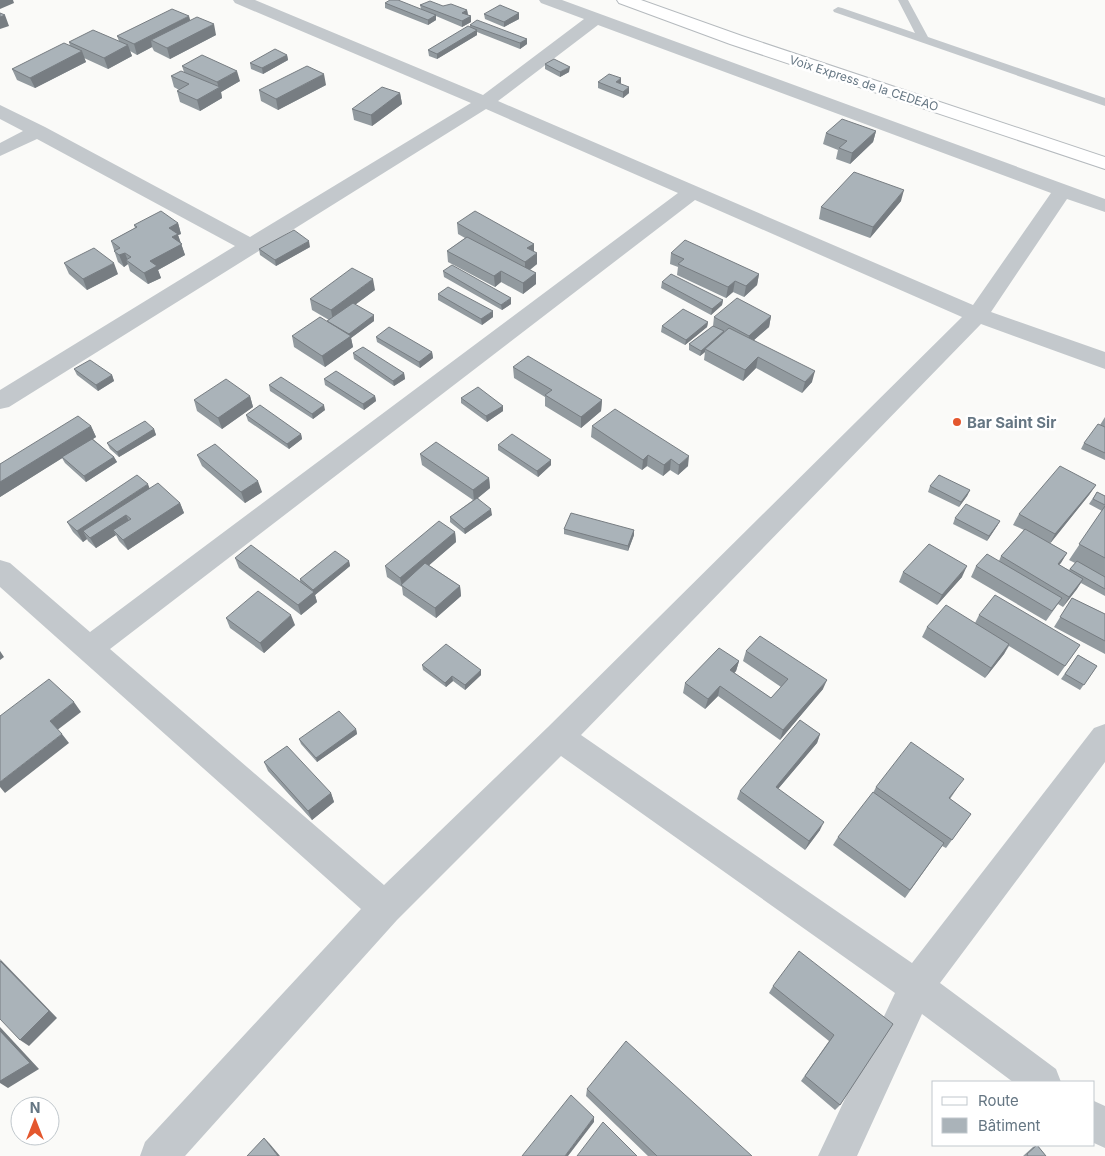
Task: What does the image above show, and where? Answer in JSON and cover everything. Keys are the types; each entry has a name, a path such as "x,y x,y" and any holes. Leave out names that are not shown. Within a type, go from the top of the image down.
{"main road":[{"name":"Voix Express de la CEDEAO","path":"625,0 736,40 1105,164"},
{"path":"878,87 893,73"}],"street":[{"path":"241,0 694,191 977,315 1105,361"},
{"path":"546,0 1105,206"},
{"path":"0,401 485,102 596,18"},
{"path":"0,111 252,246"},
{"path":"0,150 38,131"},
{"path":"159,1156 385,908 559,738 977,315 1063,190"},
{"path":"89,649 694,191"},
{"path":"0,571 385,908"},
{"path":"559,738 916,986 1042,1081"},
{"path":"836,1156 916,986 1105,738"},
{"path":"1095,1121 1105,1129"}],"lane":[{"path":"903,0 924,40"},
{"path":"838,10 1105,102"}],"building":[{"path":"390,0 398,0 436,15 428,20 385,3"},
{"path":"430,1 443,6 451,4 467,10 462,13 471,16 462,21 420,5"},
{"path":"500,5 519,13 504,22 484,14"},
{"path":"172,9 189,16 134,44 117,36"},
{"path":"197,17 214,24 167,48 151,40"},
{"path":"477,20 527,39 520,43 470,25"},
{"path":"468,26 477,30 437,54 428,50"},
{"path":"93,30 128,45 104,58 69,42"},
{"path":"64,43 82,51 30,78 12,69"},
{"path":"275,49 287,55 262,68 250,63"},
{"path":"202,55 237,71 217,82 182,66"},
{"path":"554,59 570,67 560,72 545,64"},
{"path":"307,66 324,74 276,99 259,90"},
{"path":"181,71 220,87 197,100 177,91 189,84 171,76"},
{"path":"609,74 621,78 616,82 629,87 623,92 598,82"},
{"path":"382,87 400,93 371,115 352,109"},
{"path":"842,119 876,131 852,153 839,148 847,141 826,133"},
{"path":"854,172 904,190 873,227 821,207"},
{"path":"161,211 178,223 169,228 178,234 172,237 182,244 150,261 157,266 144,273 126,260 131,257 125,253 119,255 114,251 120,248 111,241 137,227 134,225"},
{"path":"475,211 534,244 527,248 537,253 525,262 457,223"},
{"path":"294,230 309,241 275,260 259,249"},
{"path":"467,237 536,273 523,283 501,271 494,276 447,251"},
{"path":"685,240 759,274 746,286 735,281 728,287 678,264 684,259 671,253"},
{"path":"94,248 114,263 83,279 64,263"},
{"path":"452,265 511,298 501,305 443,271"},
{"path":"352,268 373,279 331,310 310,299"},
{"path":"671,274 723,300 712,309 662,282"},
{"path":"448,287 493,311 481,319 438,294"},
{"path":"737,298 771,316 749,336 714,317"},
{"path":"353,303 374,315 349,334 327,321"},
{"path":"683,309 708,322 686,340 662,326"},
{"path":"320,317 351,336 322,356 292,336"},
{"path":"713,326 724,331 701,351 689,344"},
{"path":"389,327 432,352 419,362 376,337"},
{"path":"729,328 815,371 805,382 758,357 745,370 705,349"},
{"path":"363,347 404,373 393,381 353,353"},
{"path":"528,356 602,400 581,417 545,395 552,390 513,367"},
{"path":"90,360 112,375 96,385 74,369"},
{"path":"336,371 375,396 363,404 324,379"},
{"path":"281,377 324,405 312,414 269,385"},
{"path":"226,379 250,396 218,418 194,400"},
{"path":"478,387 503,406 486,416 461,398"},
{"path":"260,405 301,434 287,444 246,415"},
{"path":"615,409 689,456 679,465 671,459 664,465 648,455 643,460 592,426"},
{"path":"78,416 91,426 0,482 0,464"},
{"path":"145,421 154,429 117,452 107,443"},
{"path":"1098,424 1105,427 1105,453 1084,443"},
{"path":"512,434 551,460 537,471 498,445"},
{"path":"92,439 114,457 84,476 62,457"},
{"path":"436,442 489,478 473,490 420,454"},
{"path":"215,444 258,481 241,492 197,455"},
{"path":"1060,466 1096,485 1055,534 1019,514"},
{"path":"137,475 148,484 77,531 67,522"},
{"path":"939,475 970,490 961,502 930,486"},
{"path":"158,483 180,503 123,540 113,530 131,519 126,515 90,538 83,531"},
{"path":"1097,492 1105,496 1105,505 1093,499"},
{"path":"477,498 491,509 464,529 450,517"},
{"path":"966,504 1000,521 989,536 955,518"},
{"path":"1105,506 1105,558 1079,544"},
{"path":"571,513 634,530 628,546 564,529"},
{"path":"439,521 455,532 400,578 385,566"},
{"path":"1025,529 1067,553 1058,564 1083,579 1069,597 1001,556"},
{"path":"929,544 967,566 942,595 903,572"},
{"path":"251,545 314,592 298,605 235,558"},
{"path":"335,551 349,561 313,590 300,579"},
{"path":"987,554 1062,598 1052,611 976,566"},
{"path":"1077,561 1105,577 1105,589 1070,569"},
{"path":"425,563 460,586 435,608 401,585"},
{"path":"258,591 291,615 260,643 226,618"},
{"path":"995,595 1080,645 1065,666 979,615"},
{"path":"1072,598 1105,614 1105,641 1060,617"},
{"path":"946,605 1009,644 991,668 927,627"},
{"path":"760,636 827,680 783,730 720,686 708,699 685,683 719,648 739,661 730,670 771,698 788,679 746,651"},
{"path":"446,644 481,670 465,685 452,676 445,683 422,665"},
{"path":"1078,655 1097,666 1084,685 1065,674"},
{"path":"49,679 74,702 50,721 62,734 0,782 0,716"},
{"path":"339,711 356,729 316,758 299,739"},
{"path":"800,720 820,734 776,787 824,822 809,841 740,791"},
{"path":"911,742 964,779 949,798 971,814 952,840 876,787"},
{"path":"287,746 331,793 308,811 264,762"},
{"path":"873,792 944,843 910,890 838,837"},
{"path":"799,951 893,1024 840,1105 805,1076 834,1035 773,986"},
{"path":"0,961 49,1011 20,1040 0,1019"},
{"path":"0,1031 30,1063 0,1081"},
{"path":"626,1041 752,1156 657,1156 587,1089"},
{"path":"571,1095 594,1117 565,1156 522,1156"},
{"path":"603,1122 637,1156 577,1156"},
{"path":"264,1138 278,1156 247,1156"},
{"path":"1038,1146 1046,1156 1028,1156 1027,1154"}],"place":[{"name":"Bar Saint Sir","path":"957,422"}]}
